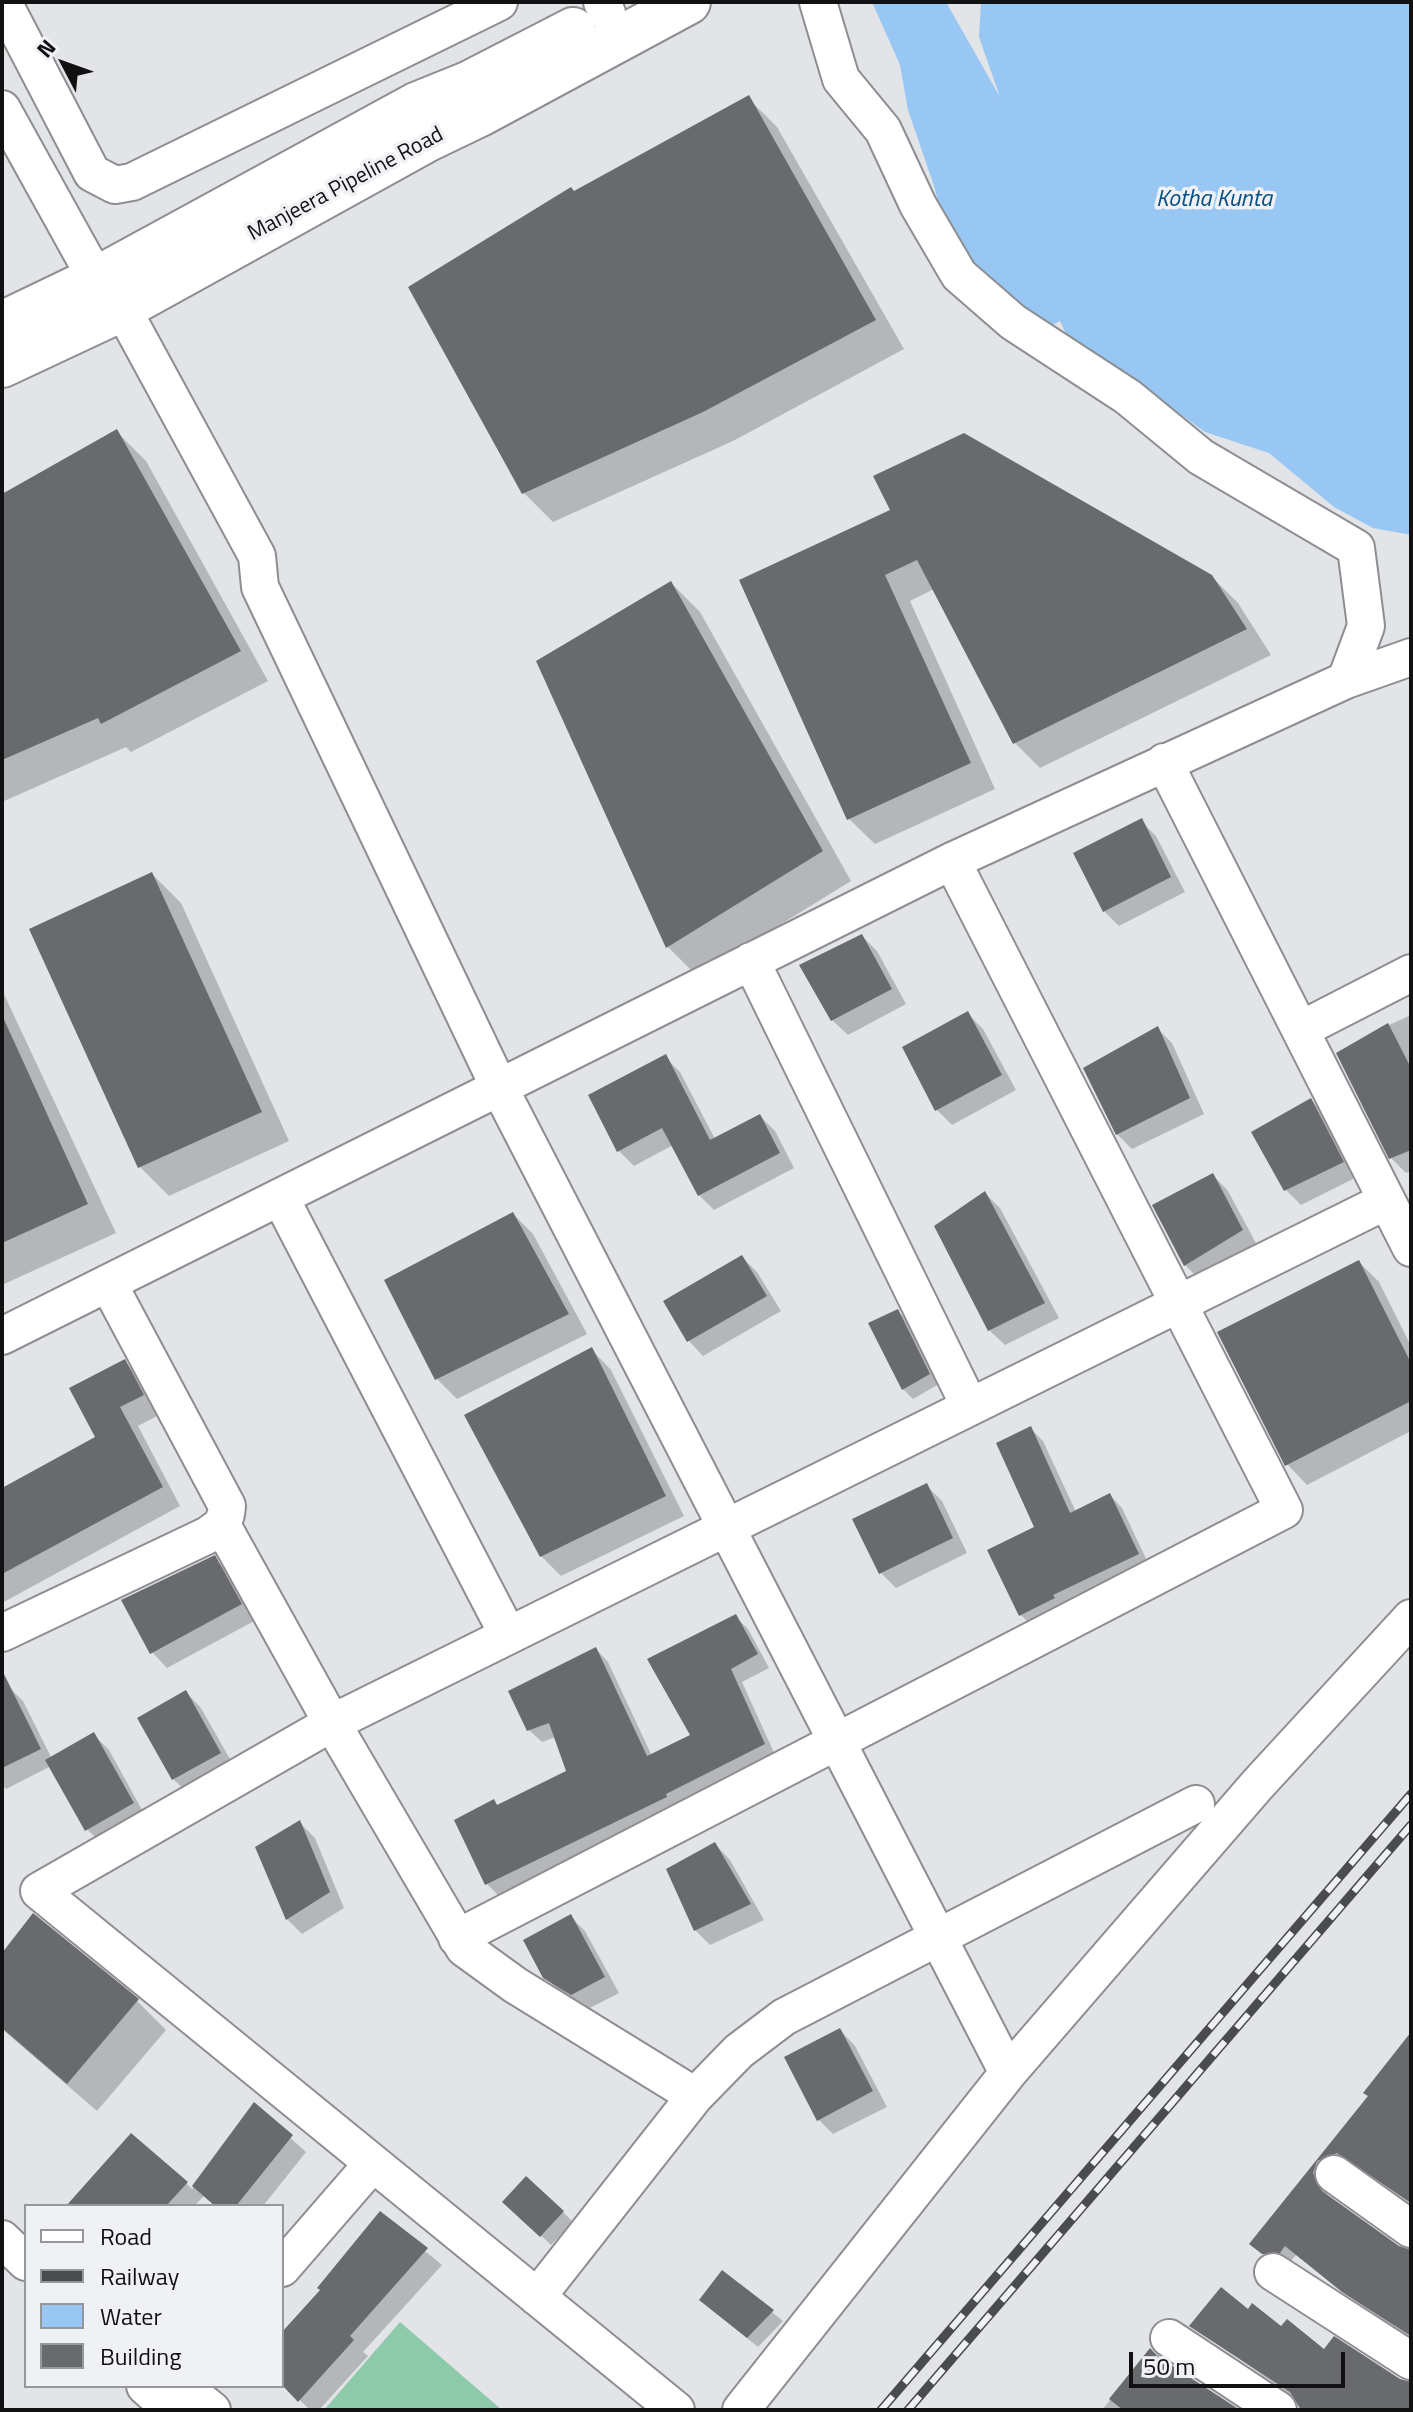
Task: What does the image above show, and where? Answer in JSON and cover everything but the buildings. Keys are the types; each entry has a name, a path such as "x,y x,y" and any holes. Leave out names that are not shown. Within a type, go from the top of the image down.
{"main road":[{"name":"Manjeera Pipeline Road","path":"2,365 100,291 416,105 474,99 688,2"},
{"name":"Manjeera Pipeline Road","path":"474,99 613,6"},
{"name":"Manjeera Pipeline Road","path":"2,324 100,291"}],"street":[{"path":"3,2 92,173 115,185 132,182 499,2"},
{"path":"818,2 841,79 883,130 918,205 959,275 1013,322 1128,397 1201,457 1356,548 1366,626 1346,680"},
{"path":"2,109 100,291 257,556 260,587 499,1087 1008,2073"},
{"path":"2,1336 952,861 1346,680 1411,657"},
{"path":"1164,762 1411,1248"},
{"path":"457,1938 1284,1510 952,861"},
{"path":"751,961 969,1405"},
{"path":"1302,1029 1411,973"},
{"path":"280,1197 508,1635"},
{"path":"676,2410 39,1891 332,1723 1386,1201"},
{"path":"2,1633 208,1535 222,1525 227,1506 108,1283"},
{"path":"222,1525 332,1723 464,1948 515,1985 695,2096"},
{"path":"741,2410 1008,2073 1258,1784 1411,1618"},
{"path":"537,2297 695,2096 739,2051 784,2017 1196,1804"},
{"path":"284,2266 373,2163"},
{"path":"1334,2174 1411,2229"},
{"path":"2,2239 24,2260"},
{"path":"1273,2272 1411,2361"},
{"path":"1169,2338 1278,2410"},
{"path":"147,2388 172,2410"},
{"path":"184,2388 212,2410"}],"green space":[{"path":"400,2322 502,2410 324,2410"}],"water":[{"name":"Kotha Kunta","path":"872,2 946,2 1000,97 979,37 981,2 1411,2 1411,535 1373,528 1334,507 1269,453 1205,432 1176,411 1158,403 1068,338 1060,321 1043,330 1008,319 943,224 935,189 908,110 900,65"}],"railway":[{"path":"881,2410 1411,1794"},
{"path":"908,2410 1411,1825"}]}
